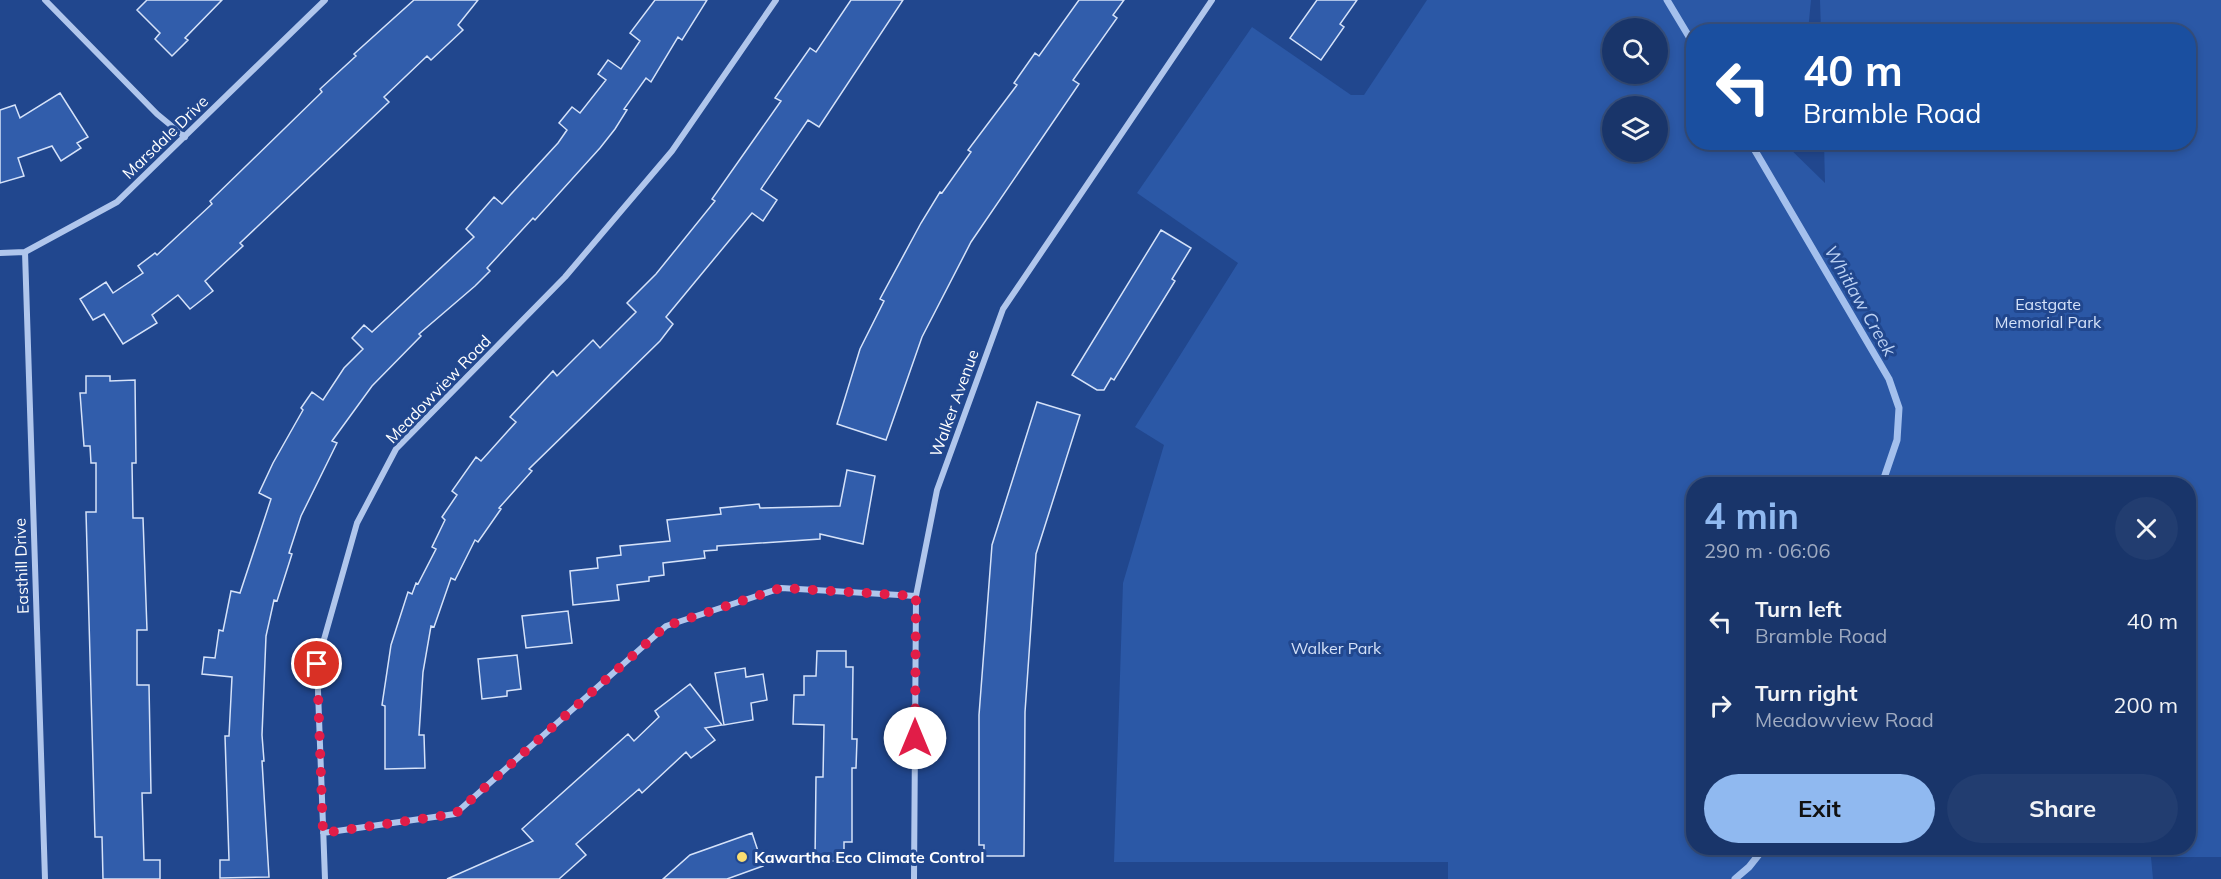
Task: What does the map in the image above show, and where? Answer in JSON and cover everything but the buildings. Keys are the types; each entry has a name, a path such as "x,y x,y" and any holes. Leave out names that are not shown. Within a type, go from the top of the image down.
{"street":[{"path":"45,0 157,114 185,137"},
{"name":"Marsdale Drive","path":"0,253 25,252 117,202 325,0"},
{"name":"Meadowview Road","path":"325,879 317,664 357,523 396,449 565,277 672,151 776,0"},
{"name":"Walker Avenue","path":"914,879 916,596 937,490 1003,309 1212,0"},
{"name":"Easthill Drive","path":"25,252 45,879"},
{"path":"323,833 455,814 666,626 781,588 916,596"}],"green space":[{"path":"1427,0 1811,0 1809,24 1686,24 1686,150 1791,150 1825,183 1824,150 2196,150 2196,24 1821,24 1820,0 2221,0 2221,857 2151,857 2153,879 1448,879 1448,862 1114,862 1123,583 1164,445 1135,427 1238,263 1137,193 1252,27 1351,95 1364,95"}],"waterway":[{"name":"Whitlaw Creek","path":"1667,0 1686,32"},
{"name":"Whitlaw Creek","path":"1755,150 1889,379 1899,408 1897,440 1884,477"},
{"name":"Whitlaw Creek","path":"1735,879 1758,855"}],"place":[{"name":"Kawartha Eco Climate Control","path":"742,857"}],"route":[{"path":"317,664 323,833 455,814 666,626 781,588 916,596 915,738"}],"park label":[{"name":"Eastgate Memorial Park","path":"2048,313"},
{"name":"Walker Park","path":"1336,648"}]}
